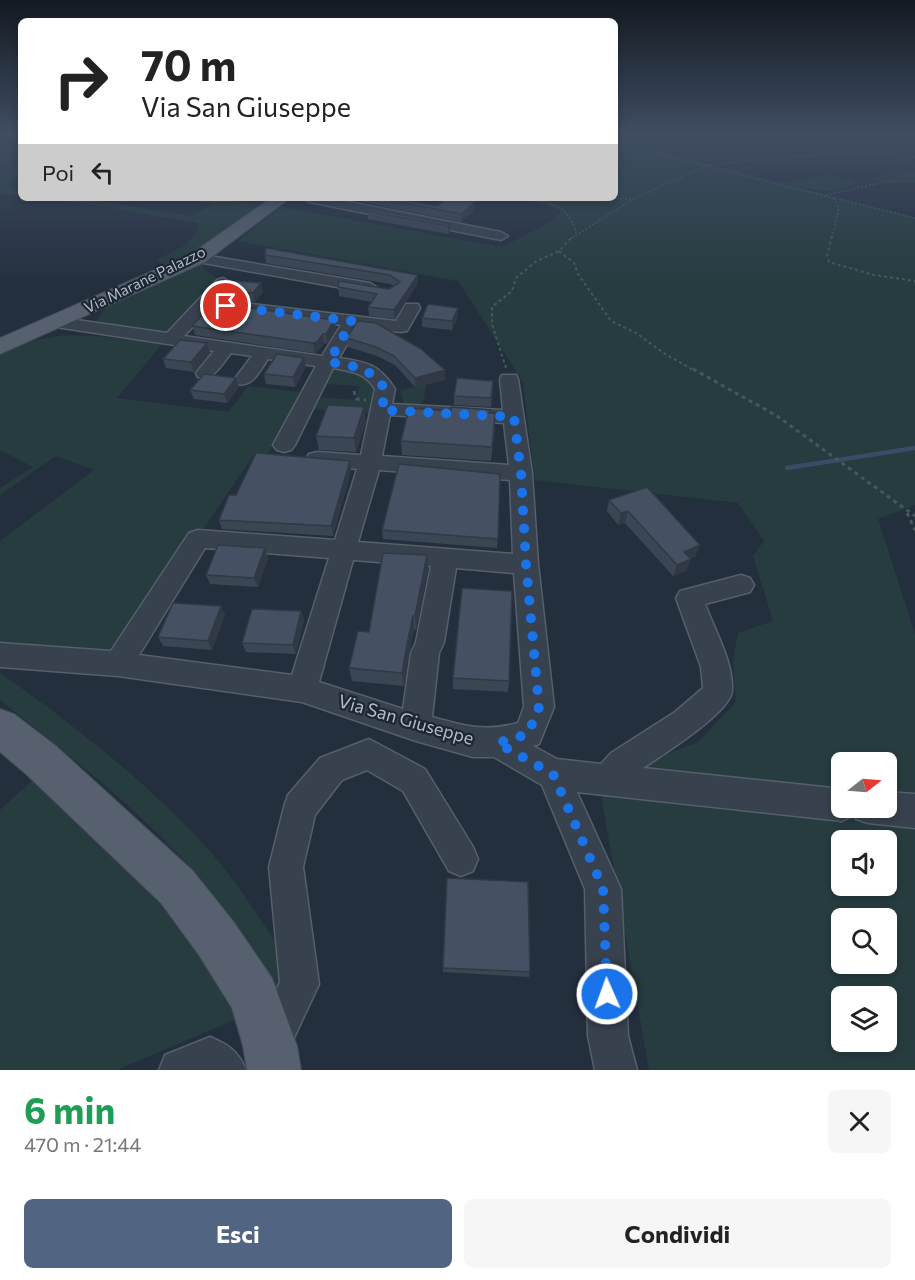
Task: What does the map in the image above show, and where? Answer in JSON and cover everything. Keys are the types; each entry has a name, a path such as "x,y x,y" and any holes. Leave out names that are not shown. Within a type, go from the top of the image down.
{"main road":[{"name":"Via Marane Palazzo","path":"0,347 198,258 278,201"},
{"path":"0,727 41,760 177,887 216,938 254,996 272,1058"}],"street":[{"path":"324,201 501,236"},
{"path":"198,258 390,291"},
{"path":"171,339 206,304 223,283"},
{"path":"206,304 400,327 412,308"},
{"path":"284,445 312,388 352,321"},
{"path":"56,322 356,366 376,376 385,389 370,463 302,689"},
{"path":"205,373 227,347"},
{"path":"243,380 264,352"},
{"name":"Via San Giuseppe","path":"0,655 118,664 302,689 472,743 497,743 528,734 539,707 526,564 521,473 509,379"},
{"path":"382,410 514,417"},
{"path":"305,458 521,473"},
{"path":"118,664 198,539 445,556 526,564"},
{"path":"416,727 425,653 430,642 445,556"},
{"path":"607,780 622,764 686,722 718,693 715,667 689,598 741,585"},
{"path":"497,743 553,774 831,804"},
{"path":"272,1058 300,984 286,867 300,807 331,769 369,754 414,780 461,859"},
{"path":"553,774 603,888 608,1036 616,1070"},
{"path":"897,809 915,811"},
{"path":"180,1070 210,1058 225,1070"}],"path":[{"path":"509,379 492,324 492,307 512,291 516,278 535,262 559,251 576,233 633,199 664,185"},
{"path":"783,185 915,218"},
{"path":"824,195 871,185"},
{"path":"833,197 839,208 827,256 829,262 874,275 915,281"},
{"path":"618,199 633,199"},
{"path":"540,201 562,208 574,220 576,233"},
{"path":"559,251 574,263 578,274 611,321 636,333 665,354 777,416 915,516"},
{"path":"906,511 915,530"}],"green space":[{"path":"0,185 18,188 18,195 0,194"},
{"path":"618,185 789,185 915,218 915,505 878,519 915,634 915,797 897,796 897,752 831,752 831,791 633,767 698,742 736,702 733,661 738,633 773,621 753,556 764,541 738,503 535,480 523,382 458,281 238,241 281,207 502,247 550,222 561,211 531,201 618,201"},
{"path":"792,185 853,185 828,191"},
{"path":"67,201 99,201 192,216 213,204 198,201 238,201 256,204 262,201 276,201 214,242 167,267 0,344 163,266 157,260 187,244 199,228 198,223"},
{"path":"191,263 206,265 202,268 219,279 171,334 95,324 106,306"},
{"path":"64,335 96,336 162,344 117,398 229,412 248,386 300,392 269,453 255,453 115,659 0,650 0,541 94,470 56,456 0,495 0,488 33,467 0,450 0,354 30,341"},
{"path":"332,368 359,374 371,382 377,394 375,414 309,408 318,397 355,400 360,386 324,384"},
{"path":"426,384 421,404 405,406 400,390"},
{"path":"0,673 78,730 127,771 174,814 210,852 247,900 292,967 278,982 282,993 257,963 201,880 166,842 97,779 0,700"},
{"path":"37,776 183,908 241,1017 117,1070 0,1070 0,810"},
{"path":"600,789 831,815 831,818 854,818 915,825 915,1070 649,1070"}],"building":[{"path":"394,201 410,201 437,206 443,201 475,202 461,214"},
{"path":"370,209 450,224 448,226 367,211"},
{"path":"266,248 418,275 394,310 368,307 377,294 338,287 339,281 389,289 400,282 390,275 265,255"},
{"path":"236,281 261,283 253,293 228,290"},
{"path":"212,304 334,320 326,334 313,343 192,326"},
{"path":"428,304 458,308 452,321 422,318"},
{"path":"359,321 376,323 421,349 445,370 415,378 394,356 376,347 347,338"},
{"path":"180,340 207,343 191,362 163,359"},
{"path":"277,354 304,358 293,377 264,374"},
{"path":"204,374 236,378 224,394 190,390"},
{"path":"457,378 493,381 491,398 454,396"},
{"path":"328,405 364,407 354,438 316,436"},
{"path":"451,407 490,410 489,413 495,413 492,447 401,441 409,408 451,411"},
{"path":"256,453 350,461 331,526 219,520 229,495 236,495"},
{"path":"399,464 500,474 498,539 382,530"},
{"path":"647,487 700,545 684,552 691,559 677,565 628,511 621,513 609,500"},
{"path":"218,545 265,548 254,578 206,575"},
{"path":"383,553 427,555 402,673 349,668 358,631 369,632"},
{"path":"462,588 512,591 509,681 453,678"},
{"path":"173,603 221,606 208,641 158,637"},
{"path":"252,609 301,611 293,645 242,643"},
{"path":"447,878 528,882 530,972 443,968"}],"waterway":[{"path":"787,468 915,448"}],"route":[{"path":"226,306 352,321 329,362 356,366 376,376 385,389 382,410 514,417 521,473 526,564 539,707 528,734 497,743 553,774 561,792 603,888 607,994"}]}
